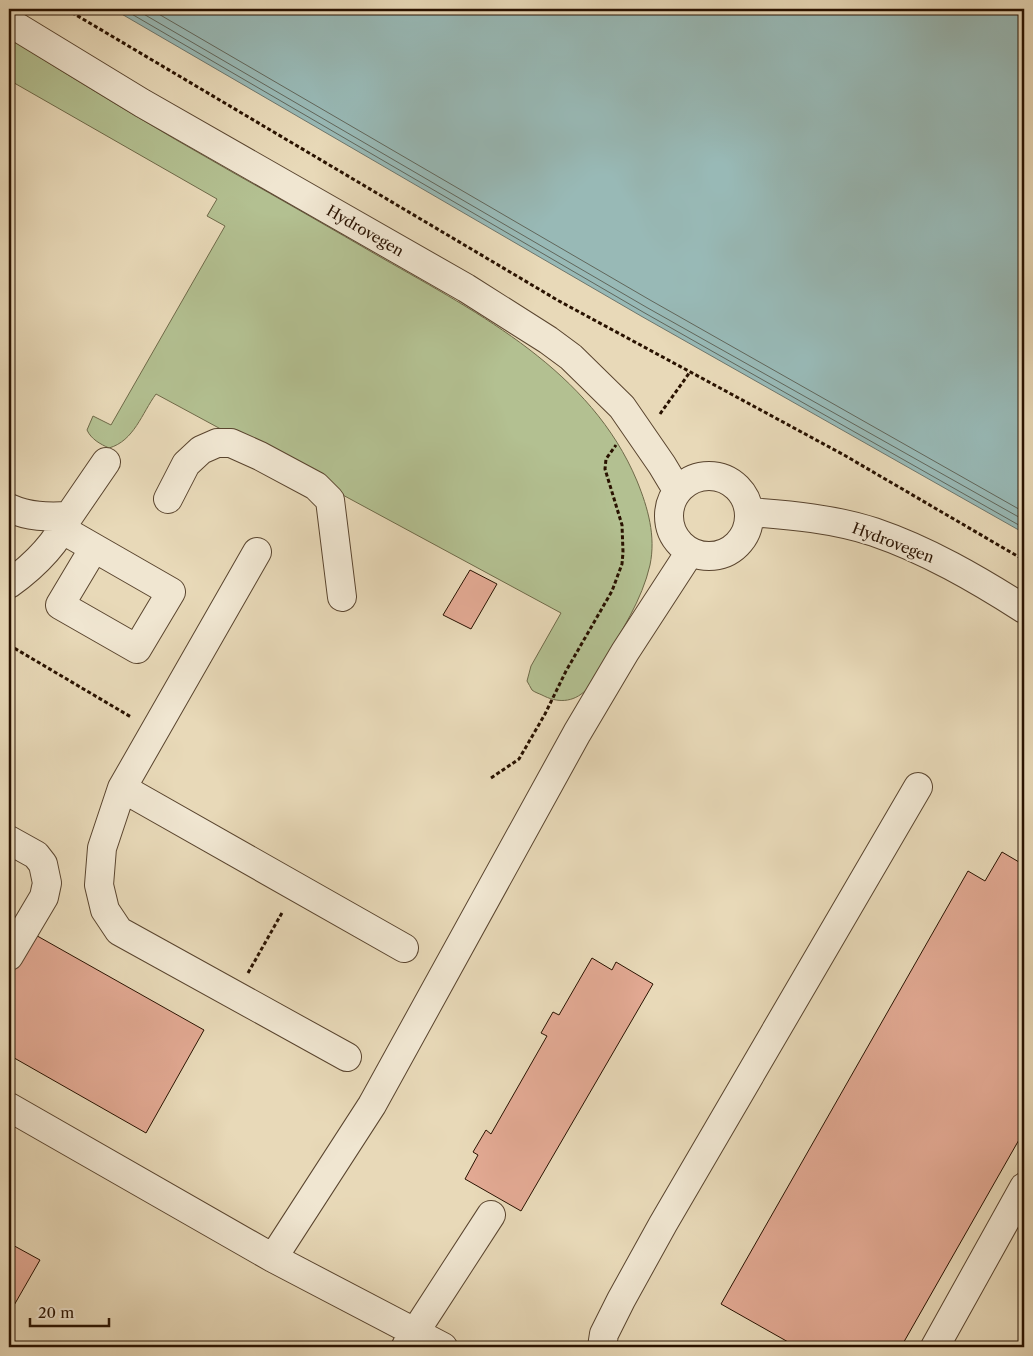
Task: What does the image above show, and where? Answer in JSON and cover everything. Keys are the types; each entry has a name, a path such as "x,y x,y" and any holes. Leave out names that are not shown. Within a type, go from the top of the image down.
{"street":[{"name":"Hydrovegen","path":"9,22 142,103 466,288 548,340 571,357 622,407 677,490"},
{"path":"168,499 186,464 201,450 217,443 232,443 316,486 330,500 342,597"},
{"path":"9,584 45,554 106,462"},
{"path":"704,475 720,477 734,484 745,496 750,512 748,526 742,539 732,550 718,556 704,556 690,552 676,540 669,524 668,513 670,501 677,490 689,480 704,475"},
{"path":"9,508 21,514 66,523 94,548"},
{"name":"Hydrovegen","path":"750,512 828,520 874,532 922,552 983,583 1024,609"},
{"path":"257,552 156,732 122,788 102,848 99,885 105,910 119,931 347,1057"},
{"path":"273,1258 372,1105 577,733 625,652 690,552"},
{"path":"602,1347 604,1334 649,1250 918,787"},
{"path":"122,788 404,948"},
{"path":"9,840 36,855 43,864 47,883 44,897 9,956"},
{"path":"9,1107 273,1258 410,1339 443,1347"},
{"path":"935,1347 1024,1187"},
{"path":"410,1339 491,1215"}],"path":[{"path":"66,9 559,301 844,455 1024,560"},
{"path":"659,416 690,372"},
{"path":"491,778 519,759 612,591 622,564 623,534 616,503 605,469 606,459 618,443"},
{"path":"9,645 156,732"},
{"path":"236,995 297,887"}],"green space":[{"path":"9,38 147,123 494,324 529,349 562,377 592,408 617,442 637,481 648,512 652,554 642,591 624,627 586,690 576,697 559,700 548,698 532,690 527,681 531,666 561,613 156,394 137,426 118,444 109,448 91,436 87,430 93,416 111,425 225,226 207,216 217,199 9,80"}],"water":[{"path":"113,9 1024,9 1024,533 641,316"}],"building":[{"path":"470,570 497,584 471,629 443,615"},
{"path":"1002,852 1024,865 1024,1131 901,1347 797,1347 721,1304 968,871 985,881"},
{"path":"32,933 204,1030 146,1133 9,1055 9,974"},
{"path":"592,958 612,970 616,962 653,984 521,1211 465,1179 478,1155 473,1152 486,1130 491,1134 547,1036 541,1033 553,1012 559,1015"},
{"path":"9,1243 40,1260 9,1314"}]}
